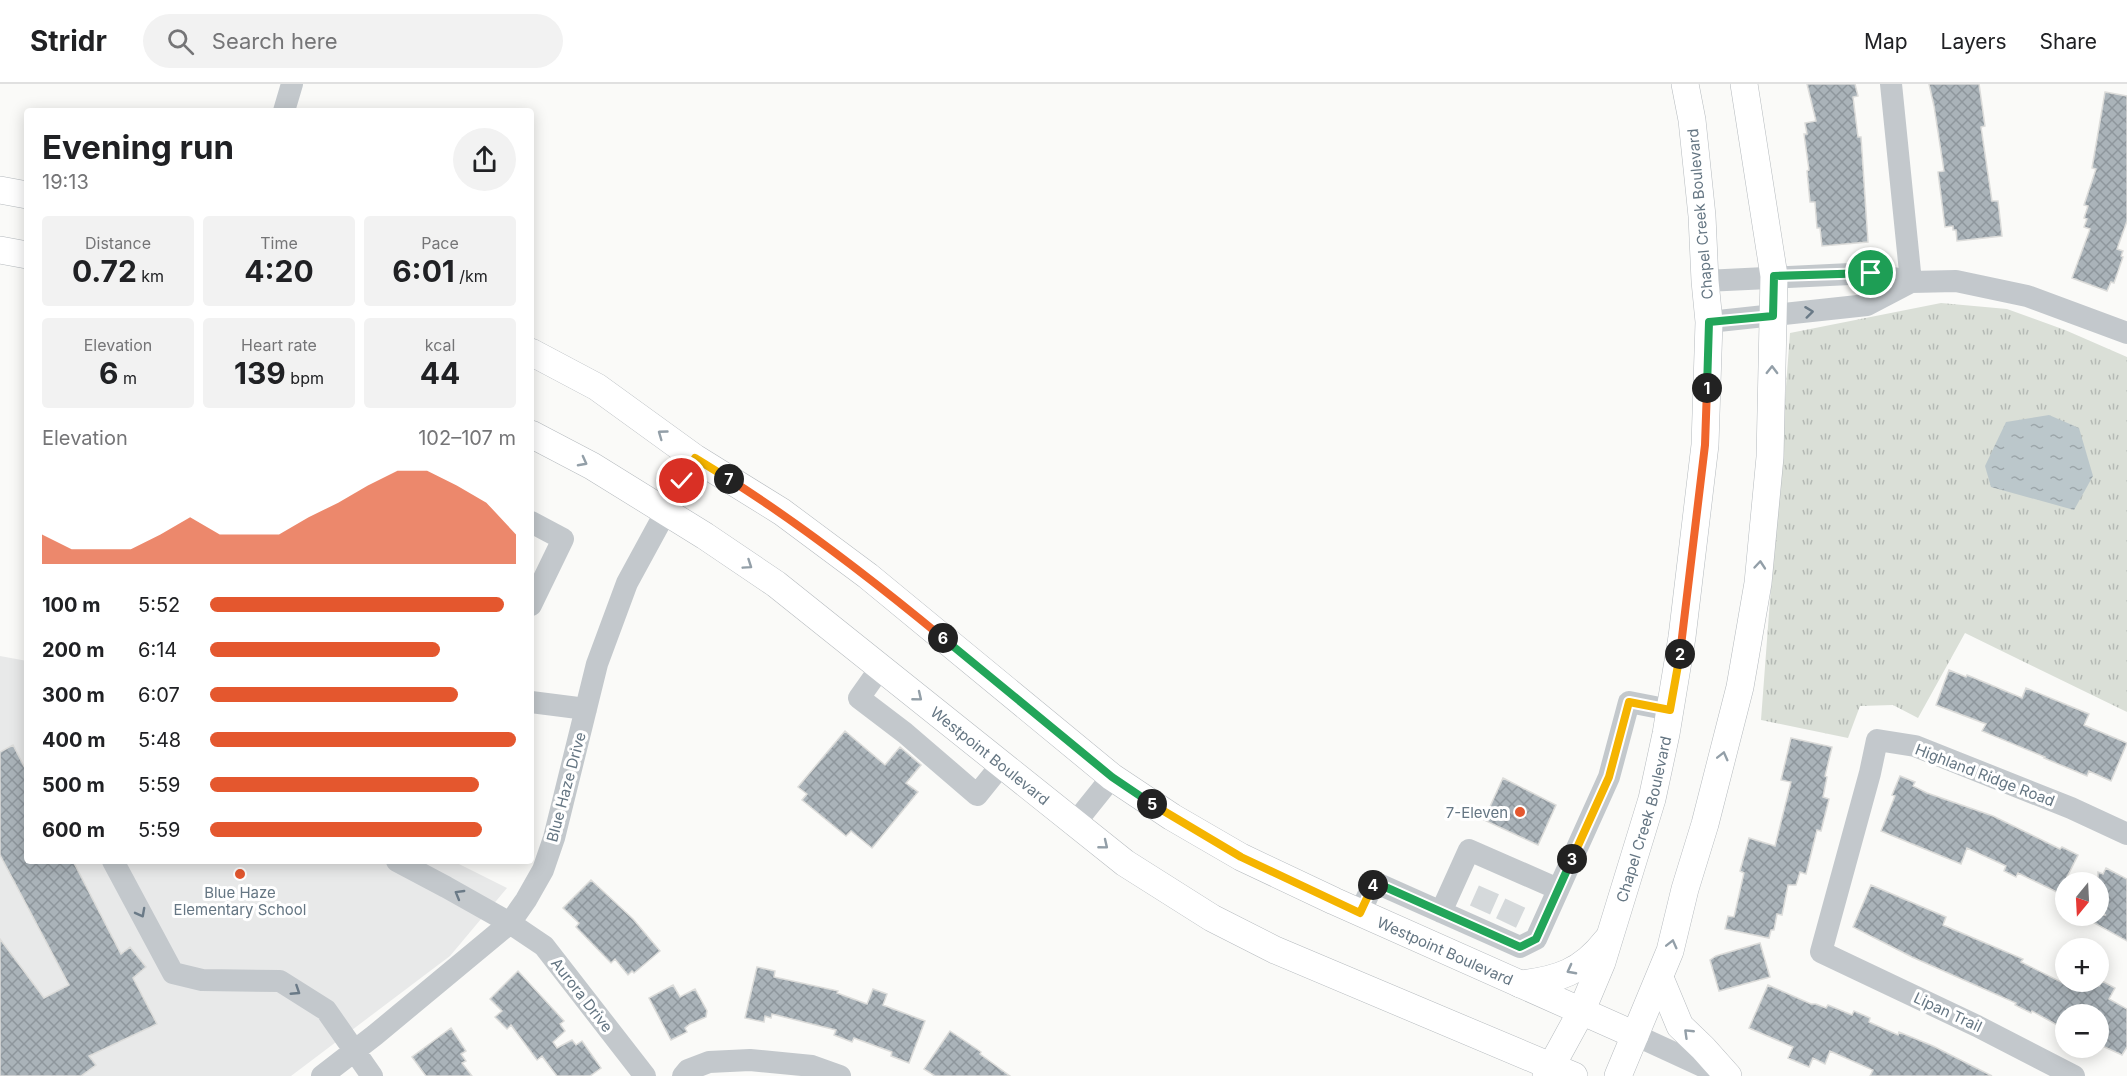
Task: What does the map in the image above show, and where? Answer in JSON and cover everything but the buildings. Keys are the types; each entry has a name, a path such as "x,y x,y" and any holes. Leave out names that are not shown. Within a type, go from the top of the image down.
{"main road":[{"name":"Chapel Creek Boulevard","path":"1557,1073 1602,962 1652,799 1682,637 1705,445 1709,322 1692,120 1685,84"},
{"path":"1618,1076 1670,951 1740,687 1756,595 1770,457 1774,276 1744,84"},
{"path":"0,190 24,194"},
{"path":"0,250 24,254"},
{"name":"Westpoint Boulevard","path":"534,354 597,387 695,458 782,512 868,576 1112,777 1172,817 1241,857 1360,913 1635,1035"},
{"name":"Westpoint Boulevard","path":"534,436 592,466 776,584 1125,863 1223,924 1275,950 1557,1073"},
{"path":"1520,984 1547,981 1572,971 1594,955 1610,935"},
{"path":"1660,978 1680,1026 1703,1048 1726,1076"}],"street":[{"path":"285,108 292,84"},
{"path":"1891,84 1911,282"},
{"path":"1705,281 1871,273 1911,282 1956,281 2027,296 2127,333"},
{"path":"1709,322 1867,305 1911,282"},
{"name":"Blue Haze Drive","path":"322,1076 510,923 526,900 543,870 554,838 597,664 627,584 695,458"},
{"path":"534,524 563,539 534,599"},
{"path":"881,667 859,698 905,733 977,795 1002,764"},
{"path":"534,702 586,709"},
{"path":"1360,913 1374,882 1441,912 1477,918 1503,930 1520,947 1536,939 1609,777 1629,702 1670,710"},
{"name":"Highland Ridge Road","path":"1821,952 1877,740 1915,746 2126,831"},
{"path":"1075,823 1112,777"},
{"path":"1441,912 1469,850 1497,874 1523,885 1558,890"},
{"path":"115,864 173,973 202,981 280,981 326,1010 372,1076"},
{"name":"Aurora Drive","path":"402,864 510,923 544,946 645,1076"},
{"name":"Lipan Trail","path":"1821,952 1977,1026 2074,1076"},
{"name":"Westpoint Boulevard","path":"1635,1035 1726,1076"},
{"path":"683,1076 688,1070 709,1062 750,1060 812,1066 840,1076"}],"shaded area":[{"name":"Blue Haze Elementary School","path":"0,656 24,660 24,864 459,864 507,888 450,956 291,1076 0,1076"}],"green space":[{"path":"1941,303 2007,309 2065,330 2127,357 2127,712 1965,633 1918,718 1893,705 1860,706 1848,738 1761,720 1790,333"}],"water":[{"path":"2049,415 2079,428 2093,476 2074,510 1991,487 1985,466 2006,422"}],"tunnel":[{"path":"1480,910 1492,883"},
{"path":"1506,923 1519,895"}],"place":[{"name":"7-Eleven","path":"1520,812"},
{"name":"Blue Haze Elementary School","path":"240,874"}],"route":[{"path":"682,481 695,458 782,512 868,576 1112,777 1172,817 1241,857 1360,913 1374,882 1520,947 1536,939 1609,777 1629,702 1670,710 1682,637 1705,445 1709,322 1773,316 1774,276 1871,273"}]}
